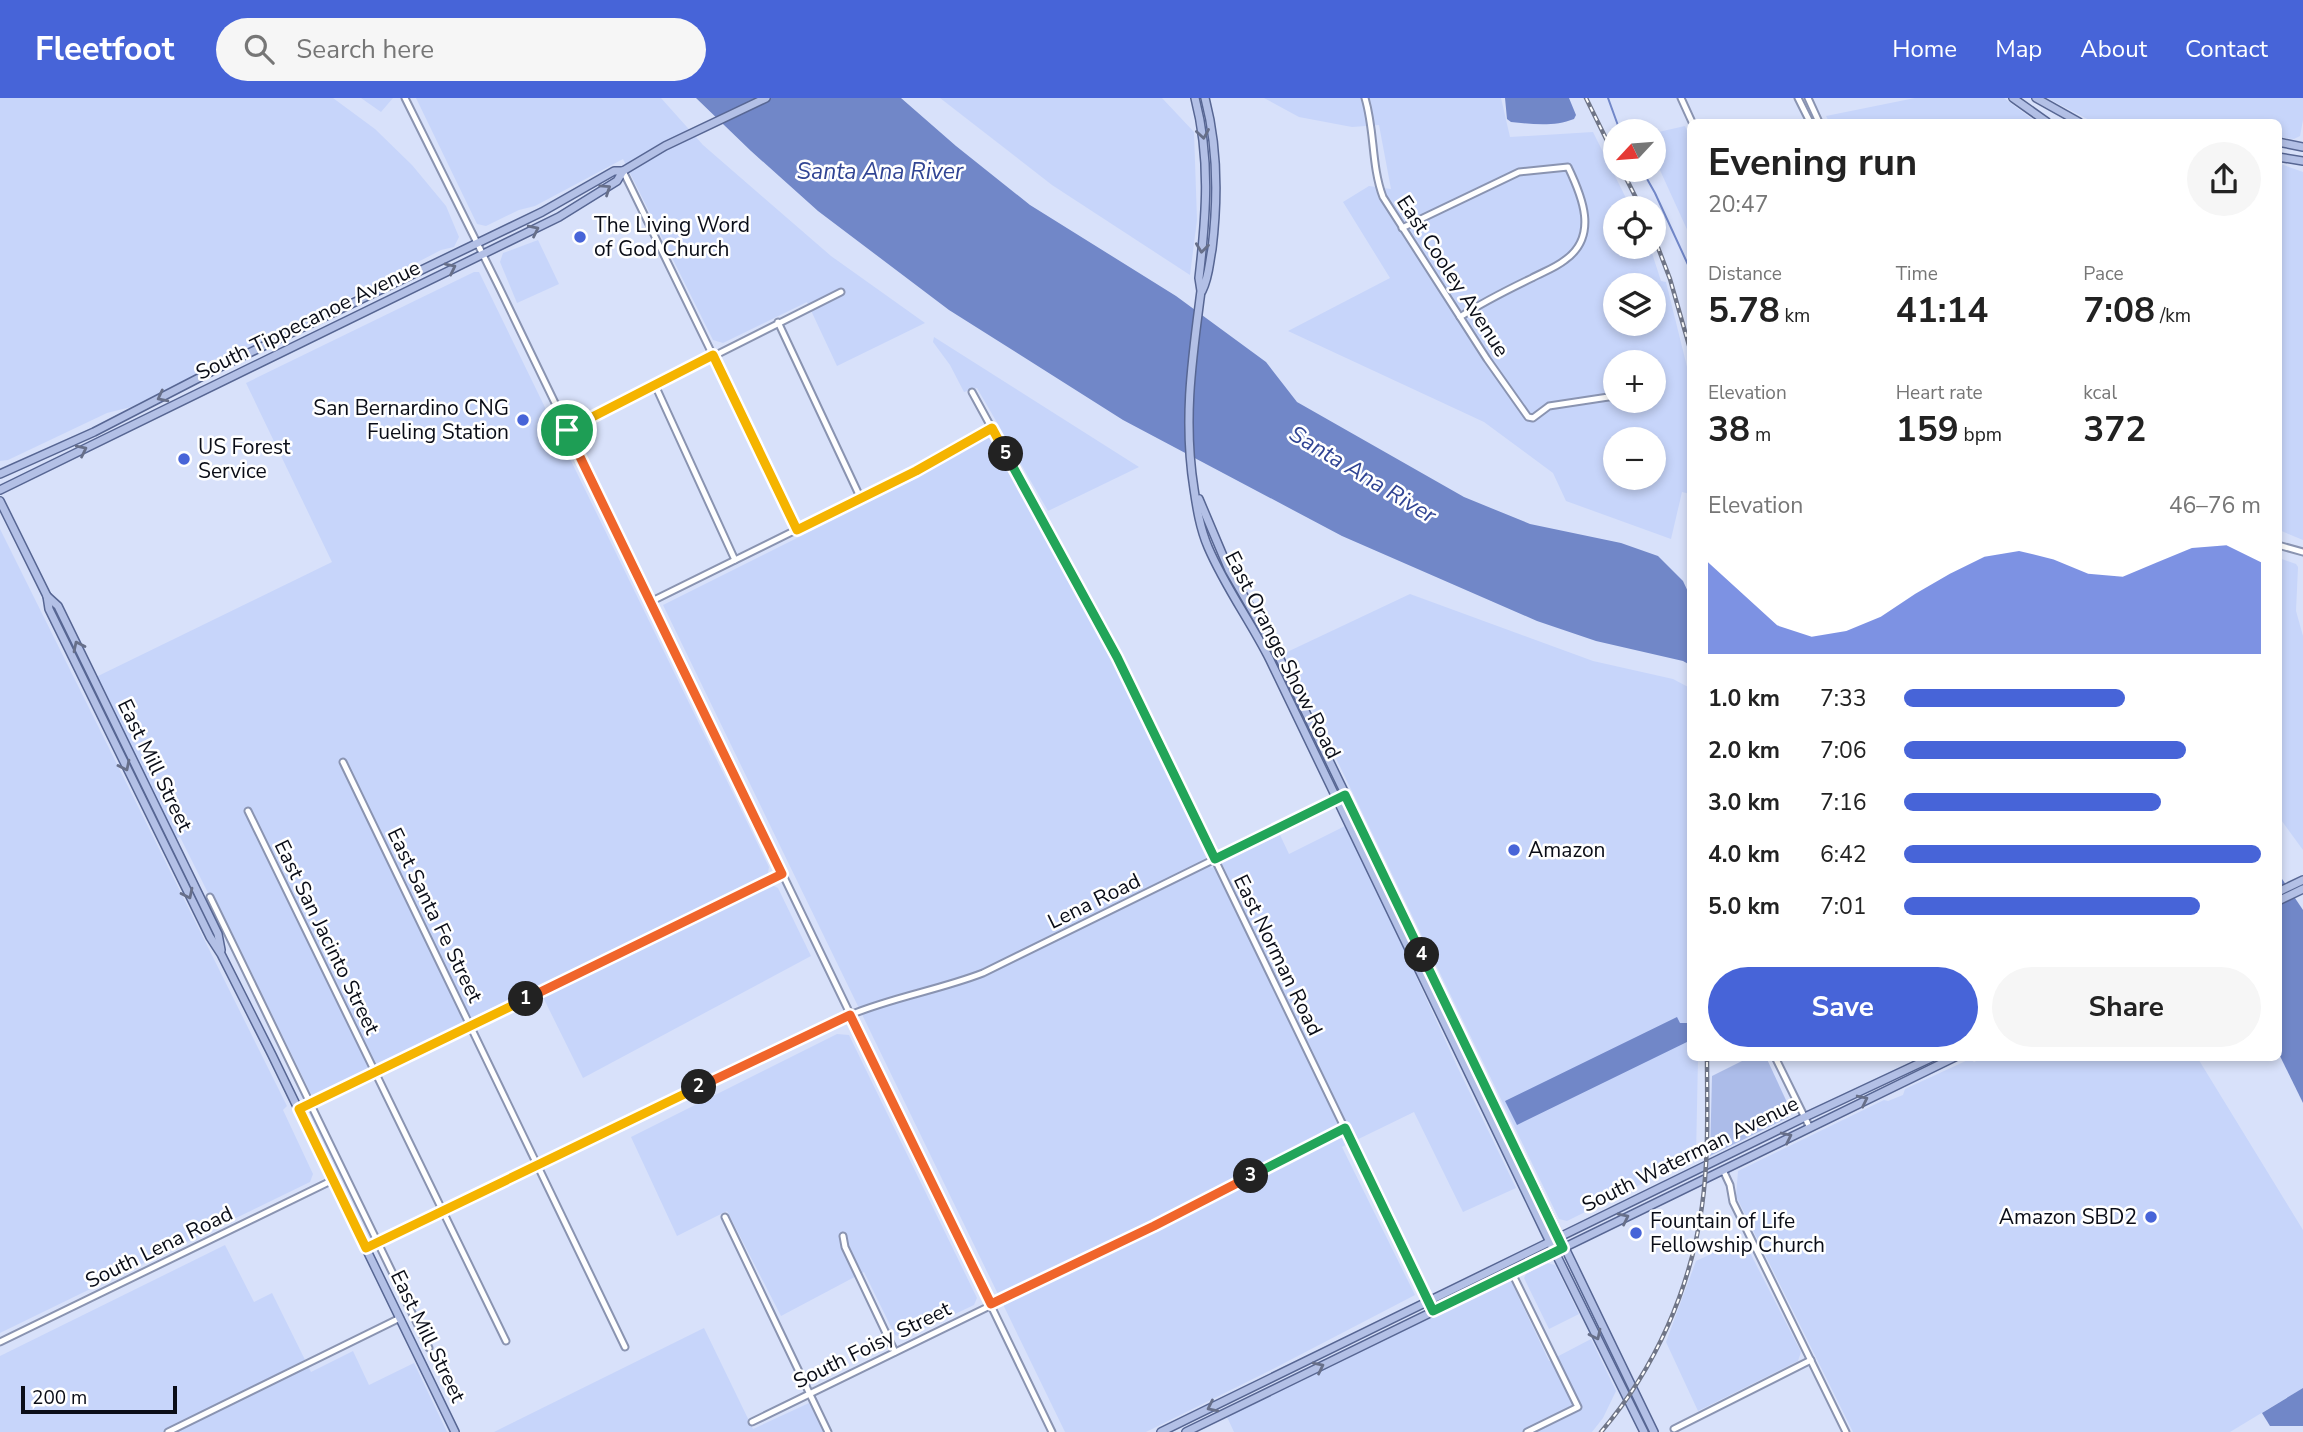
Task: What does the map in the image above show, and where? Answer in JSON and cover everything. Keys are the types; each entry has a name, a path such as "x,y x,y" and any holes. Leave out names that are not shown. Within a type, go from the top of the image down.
{"main road":[{"name":"South Tippecanoe Avenue","path":"0,490 585,204 617,181 623,171 665,146 766,98"},
{"path":"1195,98 1205,149 1206,205 1199,278 1201,291"},
{"path":"1201,291 1207,280 1216,204 1214,148 1205,98"},
{"path":"2013,98 2043,119"},
{"path":"2036,98 2074,119"},
{"path":"2282,143 2303,147"},
{"path":"2282,157 2302,159"},
{"name":"South Tippecanoe Avenue","path":"0,474 94,432 222,366 548,209 614,171 623,171"},
{"path":"1206,205 1216,204"},
{"name":"East Orange Show Road","path":"1201,291 1187,411 1193,485 1206,544 1261,642 1484,1082 1559,1238 1559,1250"},
{"path":"222,366 228,378"},
{"name":"East Orange Show Road","path":"1193,485 1222,556 1268,636 1313,728 1341,797 1475,1086 1550,1242 1559,1250"},
{"name":"East Mill Street","path":"0,501 125,766 299,1109 455,1432"},
{"path":"1240,607 1248,601"},
{"path":"1305,732 1313,728"},
{"path":"2282,891 2300,886"},
{"path":"2282,898 2300,886"},
{"name":"South Waterman Avenue","path":"1161,1432 1924,1061"},
{"name":"South Waterman Avenue","path":"1186,1432 1947,1061"},
{"path":"1475,1086 1484,1082"},
{"path":"1559,1250 1644,1432"},
{"path":"1559,1250 1654,1432"}],"street":[{"path":"405,98 1052,1432"},
{"name":"East Cooley Avenue","path":"1365,98 1378,183 1390,209 1528,417 1533,418 1549,406 1603,398"},
{"path":"1681,98 1691,119"},
{"path":"1798,98 1808,119"},
{"path":"1808,98 1818,119"},
{"path":"1402,228 1524,171 1568,167 1580,192 1585,218 1582,239 1573,254 1560,264 1487,299 1460,317"},
{"path":"623,171 797,530"},
{"path":"567,430 841,292"},
{"path":"778,322 861,499"},
{"path":"655,385 735,560"},
{"name":"East Norman Road","path":"972,392 1117,657 1433,1311"},
{"path":"650,602 861,499 992,428"},
{"path":"2282,546 2303,552"},
{"name":"East Santa Fe Street","path":"343,762 625,1347"},
{"name":"Lena Road","path":"366,1248 850,1015 882,1001 948,986 983,973 1341,797"},
{"name":"East San Jacinto Street","path":"248,811 506,1341"},
{"path":"299,1109 782,874"},
{"path":"210,897 429,1348"},
{"path":"1777,1061 1809,1126"},
{"name":"South Foisy Street","path":"752,1422 1154,1226 1345,1128"},
{"path":"1723,1170 1730,1185 1733,1202 1846,1432"},
{"name":"South Lena Road","path":"0,1342 333,1180"},
{"path":"725,1217 828,1432"},
{"path":"843,1236 845,1247 895,1352"},
{"path":"1512,1272 1578,1407 1527,1432"},
{"path":"168,1432 400,1318"},
{"path":"1674,1429 1811,1360"}],"shaded area":[{"path":"0,98 333,98 375,129 412,165 446,206 459,237 454,247 441,250 131,407 107,413 8,460 0,461"},
{"path":"361,98 393,98 381,112"},
{"path":"416,98 661,98 703,145 831,256 925,323 837,366 807,302 723,343 713,340 623,159 535,206 519,210 486,226 477,224"},
{"path":"940,98 1162,98 1194,132 1197,220 1190,275 1052,185"},
{"path":"1264,98 1501,98 1510,137 1593,132 1603,152 1603,182 1618,182 1625,196 1603,196 1603,259 1654,259 1658,273 1603,273 1603,336 1666,336 1666,282 1687,367 1687,493 1682,492 1671,539 1566,501 1553,473 1484,422 1288,331 1390,278 1343,202 1369,186 1391,189 1379,125 1352,127 1299,117"},
{"path":"1915,98 2004,98 2032,119 1828,119 1826,116"},
{"path":"2047,98 2303,98 2300,136 2294,139 2282,137 2282,119 2087,119"},
{"path":"1685,126 1687,130 1687,229 1665,182 1666,130"},
{"path":"2282,164 2303,172 2303,540 2282,531"},
{"path":"538,240 559,284 517,303 500,262 503,253"},
{"path":"474,272 479,272 769,867 768,873 774,886 778,888 811,956 583,1078 537,985 315,1097 311,1094 213,894 209,895 180,837 175,839 96,677 332,562 246,383"},
{"path":"934,337 1139,467 1048,511 977,388 964,392 950,365 933,342"},
{"path":"988,436 1109,649 1211,868 1280,835 1289,854 1347,825 1516,1188 1463,1212 1414,1112 1342,1147 1415,1295 1146,1432 1065,1432 663,605 917,478 944,459"},
{"path":"0,529 287,1106 283,1110 313,1174 310,1182 0,1333"},
{"path":"2282,559 2298,567 2296,611 2303,636 2303,850 2282,821"},
{"path":"1410,594 1593,661 1673,679 1687,686 1687,1061 1698,1061 1696,1157 1567,1221 1559,1219 1285,653"},
{"path":"837,1034 849,1035 977,1298 974,1305 904,1338 895,1335 864,1272 781,1316 727,1211 677,1236 631,1137"},
{"path":"1742,1061 1768,1061 1791,1111 1789,1117 1710,1156 1712,1076"},
{"path":"1966,1061 2199,1061 2303,1230 2303,1388 2230,1432 1853,1432 1736,1196 1738,1171 1884,1100 1903,1095 1905,1089"},
{"path":"1743,1239 1801,1352 1798,1361 1698,1411 1666,1342 1696,1261"},
{"path":"225,1245 254,1302 272,1293 311,1372 353,1351 369,1385 414,1363 447,1432 0,1432 0,1356"},
{"path":"1547,1263 1555,1265 1579,1314 1549,1329 1524,1278 1526,1274"},
{"path":"1510,1279 1549,1361 1591,1339 1616,1391 1603,1418 1592,1432 1234,1432 1227,1417"},
{"path":"704,1328 753,1429 809,1403 824,1432 494,1432"}],"water":[{"name":"Santa Ana River","path":"696,98 901,98 1030,205 1176,296 1266,362 1297,402 1464,497 1530,524 1621,543 1658,556 1683,581 1687,590 1687,663 1596,641 1537,621 1342,536 1123,420 949,310 818,211"},
{"path":"1505,98 1569,98 1576,115 1574,119 1566,122 1551,124 1511,122 1507,119"},
{"path":"2282,879 2303,910 2303,1103 2282,1060"},
{"path":"1677,1017 1680,1023 1687,1023 1687,1042 1517,1125 1505,1101"},
{"path":"2303,1388 2303,1426 2270,1426 2262,1413"}],"waterway":[{"path":"1608,98 1616,119"},
{"path":"1649,182 1687,262"}],"railway":[{"path":"1586,98 1603,133"},
{"path":"1628,182 1635,196"},
{"path":"1662,259 1687,338"},
{"path":"1601,1432 1638,1382 1654,1354 1668,1326 1689,1267 1697,1237 1706,1169 1707,1061"}],"place":[{"name":"The Living Word of God Church","path":"580,237"},
{"name":"San Bernardino CNG Fueling Station","path":"523,420"},
{"name":"US Forest Service","path":"184,459"},
{"name":"Amazon","path":"1514,850"},
{"name":"Amazon SBD2","path":"2151,1217"},
{"name":"Fountain of Life Fellowship Church","path":"1636,1233"}],"route":[{"path":"713,355 797,530 916,471 950,449 992,428 1117,657 1215,859 1345,795 1563,1248 1433,1311 1345,1128 1154,1226 991,1304 850,1015 366,1248 299,1109 782,874 567,430 713,355"}]}
